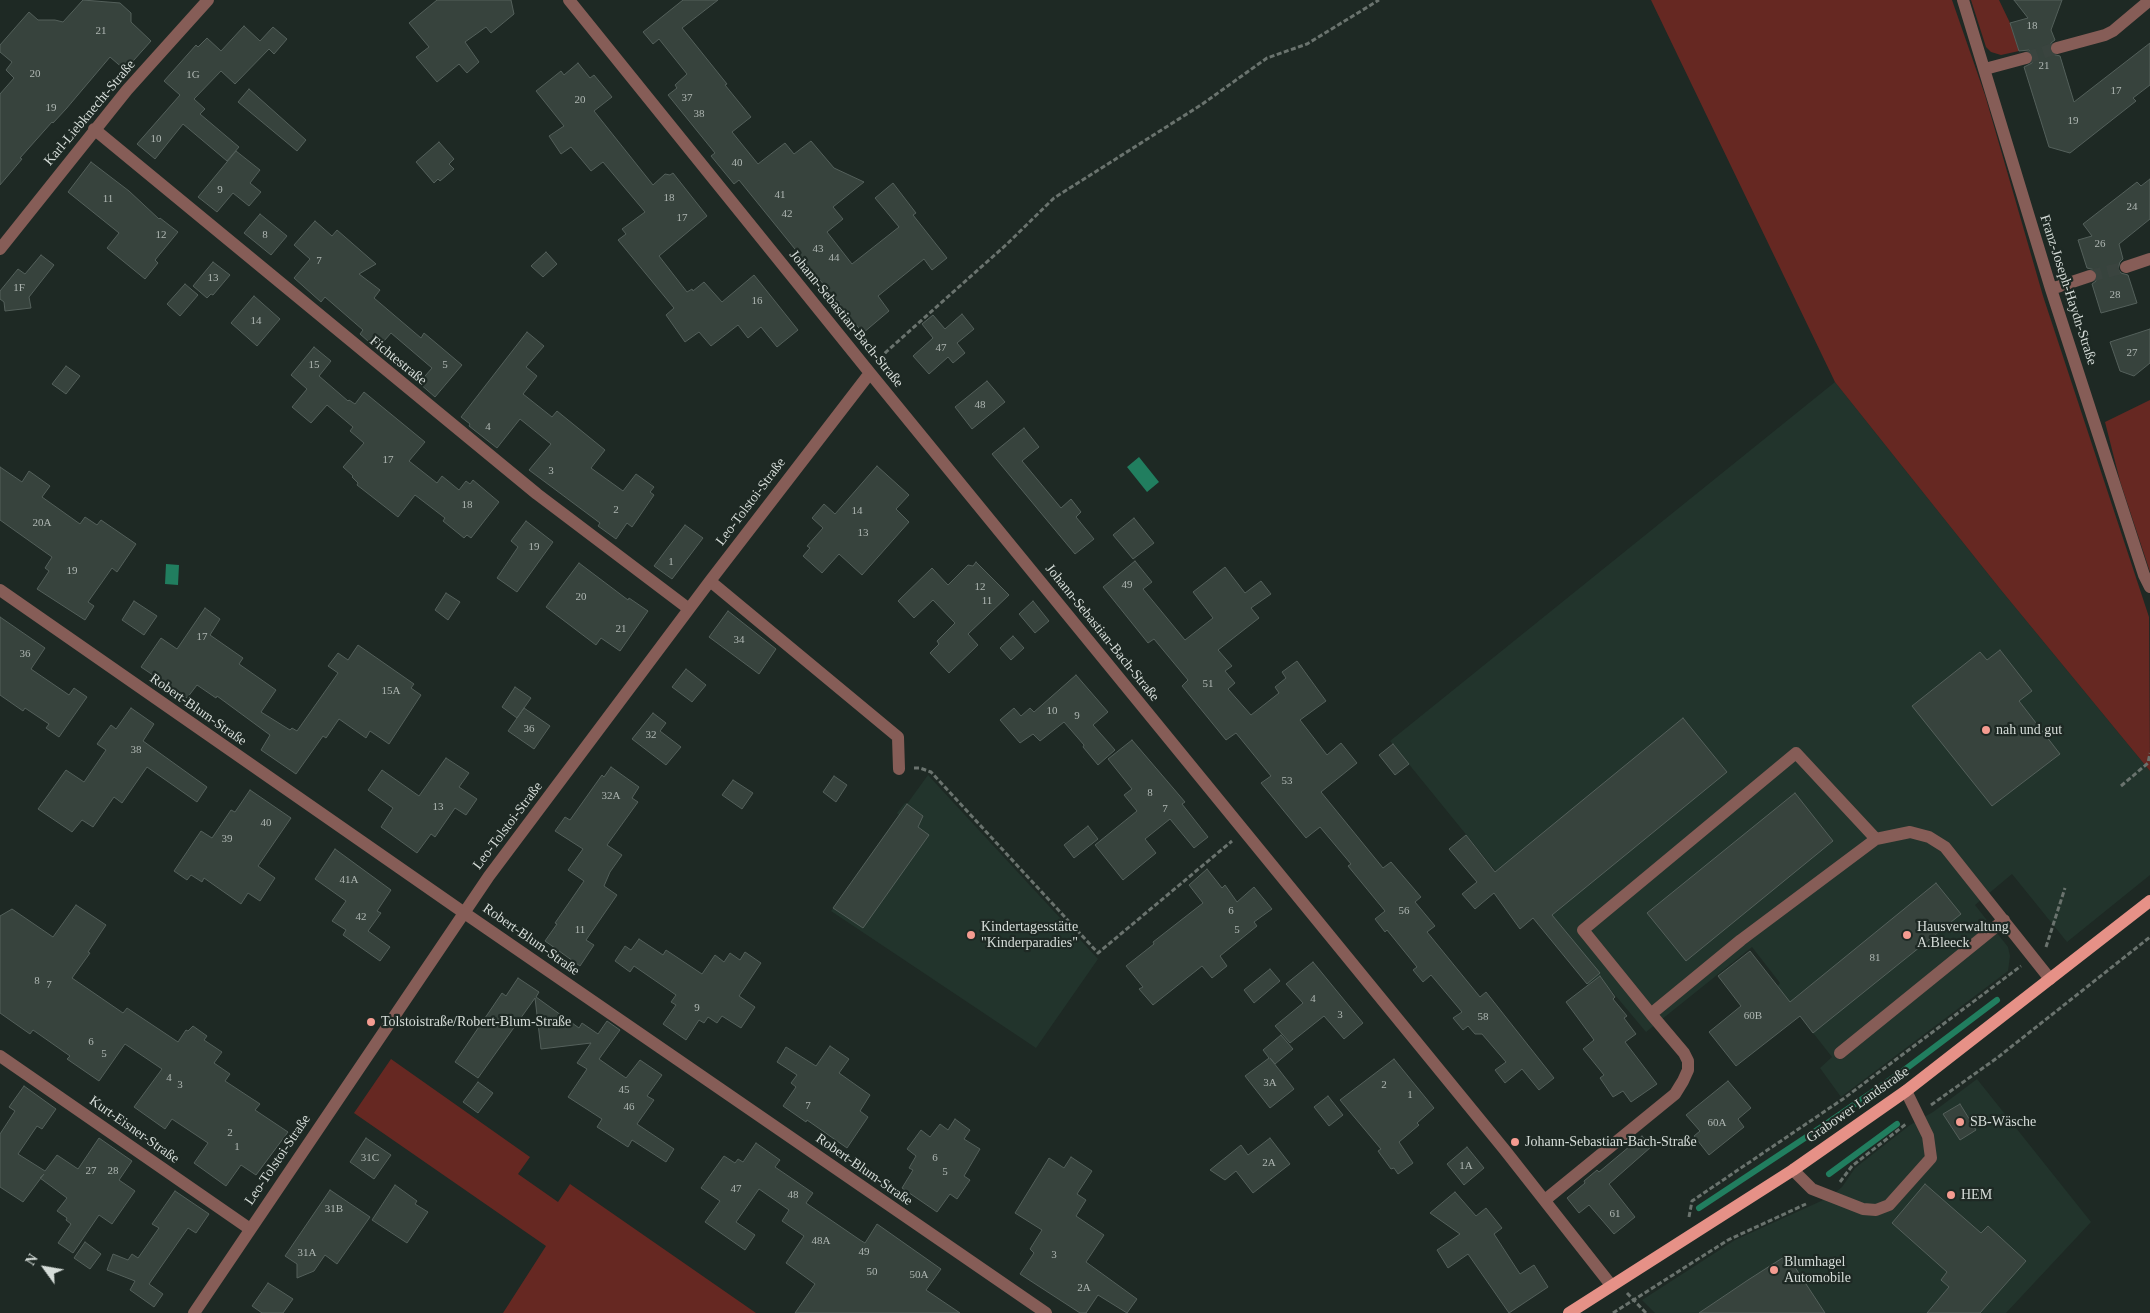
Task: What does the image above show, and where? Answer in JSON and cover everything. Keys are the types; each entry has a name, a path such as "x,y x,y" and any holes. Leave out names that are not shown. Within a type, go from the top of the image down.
{"main road":[{"name":"Grabower Landstraße","path":"1569,1313 1793,1170 1906,1091 2150,901"}],"street":[{"name":"Karl-Liebknecht-Straße","path":"0,249 94,129 208,0"},
{"name":"Johann-Sebastian-Bach-Straße","path":"569,0 870,373 1545,1200 1611,1285"},
{"name":"Franz-Joseph-Haydn-Straße","path":"1963,0 2050,289 2144,575 2150,588"},
{"path":"2057,48 2105,35 2113,31 2150,0"},
{"path":"1985,69 2026,58"},
{"name":"Fichtestraße","path":"94,129 537,494 688,609"},
{"path":"2126,266 2150,259"},
{"path":"2050,289 2090,276"},
{"name":"Leo-Tolstoi-Straße","path":"194,1313 463,912 688,609 870,373"},
{"path":"710,581 898,736 899,769"},
{"name":"Robert-Blum-Straße","path":"0,590 463,912 1046,1313"},
{"path":"1545,1200 1675,1094 1688,1070 1688,1061 1684,1052 1584,930 1796,753 1876,839"},
{"path":"1652,1014 1741,940 1876,839 1910,832 1929,837 1945,847 2050,979"},
{"path":"1840,1052 2004,920"},
{"name":"Kurt-Eisner-Straße","path":"0,1056 250,1229"},
{"path":"1793,1170 1812,1189 1863,1209 1876,1210 1889,1205 1931,1158 1928,1136 1906,1091"}],"path":[{"path":"870,373 886,352 1054,198 1201,105 1267,58 1307,44 1379,0"},
{"path":"2121,786 2148,763 2150,753"},
{"path":"899,769 920,768 931,772 1098,953 1244,831"},
{"path":"1689,1220 1692,1201 1843,1100 2033,958 2047,945 2065,888"},
{"path":"1613,1313 1728,1240 1828,1195 1852,1166 1918,1114 1997,1058 2150,937"},
{"path":"1634,1301 1646,1313"}],"shaded area":[{"path":"1651,0 1952,0 1985,95 2043,296 2149,617 2150,771 2001,590 1835,382"},
{"path":"1971,0 1999,0 2010,23 2019,51 2001,55 1991,52 1986,47"},
{"path":"1835,382 2001,590 2150,771 2150,875 2067,942 2012,874 1975,905 2008,947 2010,956 2008,971 1841,1097 1820,1068 1832,1057 1777,987 1780,983 1752,947 1646,1032 1610,989 1599,998 1390,741"},
{"path":"2150,400 2150,572 2120,481 2105,422"},
{"path":"1139,457 1159,482 1147,492 1127,467"},
{"path":"166,564 179,565 178,585 165,584"},
{"name":"Kindertagesstätte \"Kinderparadies\"","path":"928,775 1098,959 1036,1048 831,911 899,815 897,813 905,803 907,804"},
{"path":"391,1059 530,1157 518,1174 558,1202 570,1184 756,1313 503,1313 546,1246 354,1113"},
{"name":"HEM","path":"1977,1079 2091,1222 2006,1313 1655,1313 1642,1300 1735,1240 1830,1197 1842,1187 1855,1168 1910,1125 1933,1112"}],"building":[{"path":"83,0 120,3 131,13 131,22 151,41 125,70 110,57 66,109 20,158 22,159 0,185 0,94 14,78 6,70 12,62 0,52 0,45 29,12 38,20 63,22"},
{"path":"437,0 511,0 514,14 491,33 486,27 465,42 479,62 467,73 459,64 437,82 416,57 429,47 409,23"},
{"path":"683,0 718,0 682,28 751,117 732,132 758,164 785,143 794,154 811,141 834,168 864,182 833,207 843,219 827,232 852,264 899,227 875,198 893,183 916,213 913,215 947,258 932,270 924,259 878,296 889,311 863,333 739,180 734,184 711,156 715,153 668,95 677,88 675,85 687,74 659,39 653,44 643,32"},
{"path":"2014,0 2062,0 2051,30 2055,40 2051,43 2049,50 2052,54 2060,56 2074,102 2150,43 2150,85 2133,98 2136,101 2070,153 2049,147 2024,67 2032,63 2034,55 2029,50 2019,51 2010,23 2028,18"},
{"path":"244,26 260,41 273,27 287,39 274,54 269,49 235,84 221,71 194,99 205,109 200,114 239,147 227,161 183,124 155,159 137,144 180,95 164,81 196,45 198,47 207,38 221,51"},
{"path":"578,63 590,78 594,75 612,97 594,111 653,185 665,174 670,175 673,173 707,216 659,256 687,292 692,289 693,291 704,282 722,302 754,275 798,330 777,347 761,327 748,338 738,325 711,346 699,332 685,342 666,315 674,308 618,240 626,234 622,229 645,212 603,162 591,171 571,147 561,154 549,136 564,126 536,91 561,71 564,75"},
{"path":"249,89 306,140 297,151 238,102"},
{"path":"439,142 454,159 449,164 454,169 440,181 438,179 434,183 416,162"},
{"path":"236,151 260,170 250,183 261,192 249,206 233,193 217,212 198,197"},
{"path":"91,162 129,191 159,219 178,232 155,260 158,263 145,279 107,248 119,233 68,192"},
{"path":"2150,179 2150,219 2119,244 2123,259 2118,269 2121,273 2128,275 2137,303 2101,313 2092,284 2096,281 2098,274 2095,270 2087,268 2078,240 2092,236 2083,224 2137,182 2141,186"},
{"path":"260,214 287,236 271,255 244,233"},
{"path":"315,221 332,236 337,230 376,264 359,274 380,290 374,298 421,338 424,333 462,365 435,397 419,383 432,368 391,333 377,349 360,334 363,330 325,297 321,302 294,278 310,259 294,245"},
{"path":"546,252 557,264 543,277 531,266"},
{"path":"41,255 54,265 29,297 31,308 5,311 4,302 0,299 0,291 18,269 25,274"},
{"path":"213,262 230,275 213,295 211,294 207,298 193,286"},
{"path":"185,284 198,295 180,316 167,304"},
{"path":"254,296 280,319 257,346 231,323"},
{"path":"962,314 974,329 957,343 965,353 953,363 948,357 929,374 913,356 933,338 922,324 933,315 945,329"},
{"path":"2150,329 2150,363 2134,376 2120,371 2110,342"},
{"path":"527,332 544,346 526,367 537,376 523,394 552,417 557,411 605,450 591,468 623,491 636,474 654,487 650,492 654,495 632,527 627,523 616,539 598,526 600,523 529,470 551,444 520,419 497,448 469,426 470,424 461,417"},
{"path":"314,347 331,361 319,376 348,401 355,404 364,392 425,442 409,461 437,483 442,476 459,490 466,481 470,484 473,480 499,502 471,538 467,535 464,538 443,521 445,518 415,495 398,517 357,485 358,483 353,476 343,467 364,443 350,431 353,427 327,405 311,423 292,407 307,389 291,375"},
{"path":"66,366 80,376 66,394 52,384"},
{"path":"987,381 1005,402 972,429 955,407"},
{"path":"1024,428 1039,447 1022,461 1061,508 1071,499 1081,512 1076,517 1094,539 1075,554 992,454"},
{"path":"877,466 909,495 896,509 909,522 862,575 839,554 822,573 803,556 810,548 807,546 823,528 812,518 824,504 835,514"},
{"path":"0,467 22,482 29,471 50,486 42,497 80,524 85,517 97,525 101,520 136,544 117,572 112,568 88,602 94,606 85,620 37,589 49,571 45,568 52,557 0,520"},
{"path":"1134,518 1154,543 1133,559 1113,535"},
{"path":"526,521 553,542 517,592 497,578 518,547 511,541"},
{"path":"685,525 703,538 672,579 654,566"},
{"path":"1135,561 1152,582 1143,589 1185,640 1213,618 1193,592 1225,567 1245,593 1261,581 1271,594 1251,608 1259,618 1218,650 1232,666 1225,671 1235,683 1228,689 1251,715 1279,693 1275,687 1286,678 1282,672 1297,661 1326,701 1300,720 1327,755 1341,743 1357,763 1321,792 1383,868 1391,862 1421,897 1415,902 1435,926 1427,932 1480,997 1486,992 1554,1078 1539,1090 1522,1069 1505,1083 1495,1070 1506,1062 1482,1034 1475,1034 1468,1026 1463,1030 1453,1018 1462,1012 1431,975 1423,982 1413,970 1417,967 1387,930 1385,932 1375,919 1385,911 1348,866 1351,864 1320,827 1306,838 1261,783 1271,776 1236,733 1226,740 1182,686 1188,680 1154,639 1148,643 1103,587"},
{"path":"976,562 1009,595 968,634 978,645 949,673 930,653 939,644 937,641 955,623 933,600 914,618 898,601 932,568 948,585 968,565 973,566"},
{"path":"579,563 628,600 629,598 648,611 620,651 601,638 596,645 546,607"},
{"path":"446,593 460,602 448,620 435,610"},
{"path":"134,601 157,616 144,635 122,620"},
{"path":"1033,601 1049,621 1035,633 1019,614"},
{"path":"205,608 220,619 210,635 243,658 239,664 276,690 261,712 290,730 292,728 297,731 338,673 328,666 338,653 348,660 358,645 414,684 411,688 421,695 389,744 370,731 366,738 339,719 326,738 323,736 296,774 261,750 270,735 217,696 216,698 197,685 187,698 141,667 161,638 177,649"},
{"path":"728,611 776,649 759,674 709,637"},
{"path":"0,617 45,648 31,669 69,695 74,688 87,697 59,737 46,728 49,724 25,708 23,711 0,695"},
{"path":"1013,636 1024,648 1011,660 1000,648"},
{"name":"nah und gut","path":"2000,650 2032,691 2019,701 2060,754 1992,806 1912,706 1980,652 1987,660"},
{"path":"686,669 706,685 692,702 672,687"},
{"path":"1076,675 1108,712 1093,725 1115,750 1098,765 1064,722 1040,741 1033,734 1020,743 1000,720 1014,708 1021,716 1030,708 1034,712"},
{"path":"515,687 531,698 517,718 502,707"},
{"path":"131,708 154,724 143,741 207,787 197,802 147,767 122,803 114,797 93,827 82,820 72,832 38,809 66,770 84,782 106,750 97,744 111,725 116,729"},
{"path":"524,708 550,726 534,749 508,731"},
{"path":"653,713 666,723 660,731 681,747 666,765 632,739"},
{"path":"1683,718 1727,772 1552,915 1600,973 1587,984 1533,918 1520,929 1494,893 1475,909 1462,894 1477,882 1449,849 1466,835 1495,872"},
{"path":"1132,740 1185,802 1182,804 1208,837 1194,848 1170,819 1145,839 1156,853 1123,880 1095,845 1137,811 1124,795 1132,789 1108,759"},
{"path":"1393,744 1409,764 1395,775 1379,755"},
{"path":"446,758 469,773 459,787 477,799 466,815 455,808 435,837 431,834 417,853 381,827 393,808 368,790 382,770 419,796"},
{"path":"611,767 639,787 632,798 638,802 607,845 622,855 610,872 604,886 617,895 586,940 594,945 580,966 545,941 584,881 568,870 583,849 555,831 565,817 570,820 602,775 604,777"},
{"path":"834,776 847,785 836,802 823,792"},
{"path":"733,780 753,793 742,809 722,795"},
{"path":"250,790 291,818 258,866 275,878 260,901 248,893 241,904 204,878 202,882 191,875 187,880 174,871 201,831 212,838 231,810 235,812"},
{"path":"1795,793 1833,841 1686,961 1647,913"},
{"path":"907,804 923,816 918,827 929,835 863,928 833,908"},
{"path":"1088,826 1098,839 1074,858 1064,845"},
{"path":"335,849 391,890 377,911 381,913 368,931 390,947 380,961 343,935 346,930 332,921 346,901 315,879"},
{"path":"1207,869 1222,888 1225,885 1237,902 1254,887 1272,909 1254,922 1257,926 1220,956 1227,966 1212,978 1202,966 1153,1005 1139,989 1143,987 1126,966 1203,903 1189,885"},
{"path":"1936,883 1961,914 1813,1033 1800,1016 1736,1066 1709,1032 1741,1006 1718,976 1750,951 1790,1002"},
{"path":"76,905 106,925 88,952 90,953 72,978 123,1013 127,1008 178,1042 186,1030 188,1031 193,1026 207,1036 204,1040 222,1052 214,1063 230,1074 225,1081 260,1104 255,1110 288,1132 256,1175 241,1165 226,1186 194,1163 208,1143 172,1119 165,1129 134,1107 162,1069 125,1044 99,1081 67,1059 70,1056 33,1030 30,1034 0,1013 0,916 12,909 53,937"},
{"path":"639,939 663,955 666,950 702,974 715,955 724,962 730,953 740,960 745,952 761,963 739,996 755,1007 741,1028 722,1016 717,1023 708,1017 704,1023 699,1020 686,1040 663,1024 676,1005 671,1002 676,995 634,966 630,972 615,961 625,946 631,950"},
{"path":"1313,962 1363,1023 1344,1039 1324,1016 1290,1043 1275,1026 1303,1003 1286,984"},
{"path":"1270,969 1280,981 1254,1003 1244,990"},
{"path":"1600,976 1615,997 1613,999 1627,1016 1624,1018 1636,1034 1625,1042 1657,1084 1631,1102 1623,1091 1613,1097 1600,1078 1604,1075 1583,1049 1594,1040 1566,1002"},
{"path":"518,978 539,992 536,997 579,1028 582,1023 598,1034 607,1021 620,1030 599,1059 626,1078 640,1060 662,1075 647,1096 654,1100 637,1124 674,1149 666,1162 632,1140 628,1147 597,1127 602,1119 568,1097 587,1069 577,1063 591,1043 541,1049 535,998 478,1078 455,1062 502,993 506,996"},
{"path":"1281,1035 1293,1049 1275,1064 1270,1058 1294,1089 1270,1108 1245,1076 1269,1058 1263,1050"},
{"path":"830,1046 849,1059 839,1073 870,1095 860,1111 868,1117 847,1148 783,1106 796,1087 791,1083 797,1075 777,1062 786,1047 816,1066"},
{"path":"1394,1059 1434,1108 1417,1123 1419,1125 1399,1142 1413,1163 1398,1174 1394,1168 1391,1169 1378,1151 1381,1149 1340,1100"},
{"path":"1728,1081 1751,1108 1738,1119 1744,1127 1709,1155 1694,1136 1700,1131 1686,1115"},
{"path":"478,1082 493,1093 478,1113 463,1102"},
{"path":"24,1086 56,1109 42,1129 37,1126 18,1154 45,1171 57,1155 78,1169 99,1138 132,1161 119,1180 135,1191 112,1224 99,1215 73,1253 58,1243 71,1224 66,1220 67,1218 57,1211 67,1198 41,1178 23,1202 0,1187 0,1134 15,1111 9,1107"},
{"path":"1328,1096 1343,1115 1329,1126 1314,1107"},
{"name":"SB-Wäsche","path":"1960,1104 1976,1130 1960,1140 1943,1114"},
{"path":"955,1119 970,1130 964,1139 980,1149 964,1176 970,1180 957,1199 950,1194 937,1212 902,1188 913,1170 909,1168 916,1156 907,1149 921,1130 930,1137 940,1124 948,1130"},
{"path":"1642,1136 1651,1147 1609,1184 1635,1217 1614,1234 1589,1205 1579,1213 1567,1198 1597,1170 1599,1172"},
{"path":"366,1138 391,1155 374,1179 350,1162"},
{"path":"1270,1138 1290,1164 1253,1193 1236,1171 1225,1180 1210,1170 1241,1145 1248,1155"},
{"path":"756,1143 780,1160 775,1167 813,1193 806,1203 860,1240 865,1243 877,1224 941,1269 926,1290 960,1313 795,1313 815,1284 786,1263 804,1236 782,1221 789,1210 759,1189 736,1222 755,1235 745,1250 705,1222 720,1201 701,1188 724,1156 735,1163 738,1159 743,1162"},
{"path":"1467,1147 1484,1168 1464,1185 1447,1164"},
{"path":"1071,1157 1092,1171 1077,1194 1086,1200 1076,1216 1104,1235 1086,1262 1137,1299 1127,1313 1098,1295 1086,1313 1080,1313 1020,1274 1034,1253 1030,1249 1042,1230 1015,1213 1049,1158 1064,1168"},
{"path":"1925,1184 1981,1233 1988,1226 2026,1261 1980,1313 1927,1313 1949,1287 1941,1280 1947,1272 1892,1223"},
{"path":"395,1185 417,1201 415,1204 428,1212 407,1243 372,1220"},
{"path":"330,1190 370,1217 337,1264 325,1255 314,1271 297,1278 297,1264 285,1256"},
{"path":"175,1191 209,1214 196,1233 188,1228 149,1284 163,1294 154,1307 130,1290 135,1281 107,1270 113,1254 128,1260 132,1254 138,1258 159,1228 152,1224"},
{"path":"1455,1192 1476,1216 1486,1208 1502,1228 1494,1234 1520,1274 1534,1265 1548,1287 1509,1313 1468,1254 1448,1268 1437,1250 1460,1234 1430,1213"},
{"path":"85,1242 101,1254 90,1269 74,1258"},
{"path":"1787,1255 1825,1313 1699,1313 1748,1280"},
{"path":"268,1283 293,1299 283,1313 262,1313 252,1306"}],"waterway":[{"path":"1699,1208 1903,1071 1997,1000"},
{"path":"1829,1174 1897,1124"}],"tunnel":[{"path":"2026,58 2057,48"},
{"path":"2090,276 2126,267"}],"place":[{"name":"nah und gut","path":"1986,730"},
{"name":"Kindertagesstätte \"Kinderparadies\"","path":"971,935"},
{"name":"Hausverwaltung A.Bleeck","path":"1907,935"},
{"name":"Tolstoistraße/Robert-Blum-Straße","path":"371,1022"},
{"name":"SB-Wäsche","path":"1960,1122"},
{"name":"Johann-Sebastian-Bach-Straße","path":"1515,1142"},
{"name":"HEM","path":"1951,1195"},
{"name":"Blumhagel Automobile","path":"1774,1270"}]}
